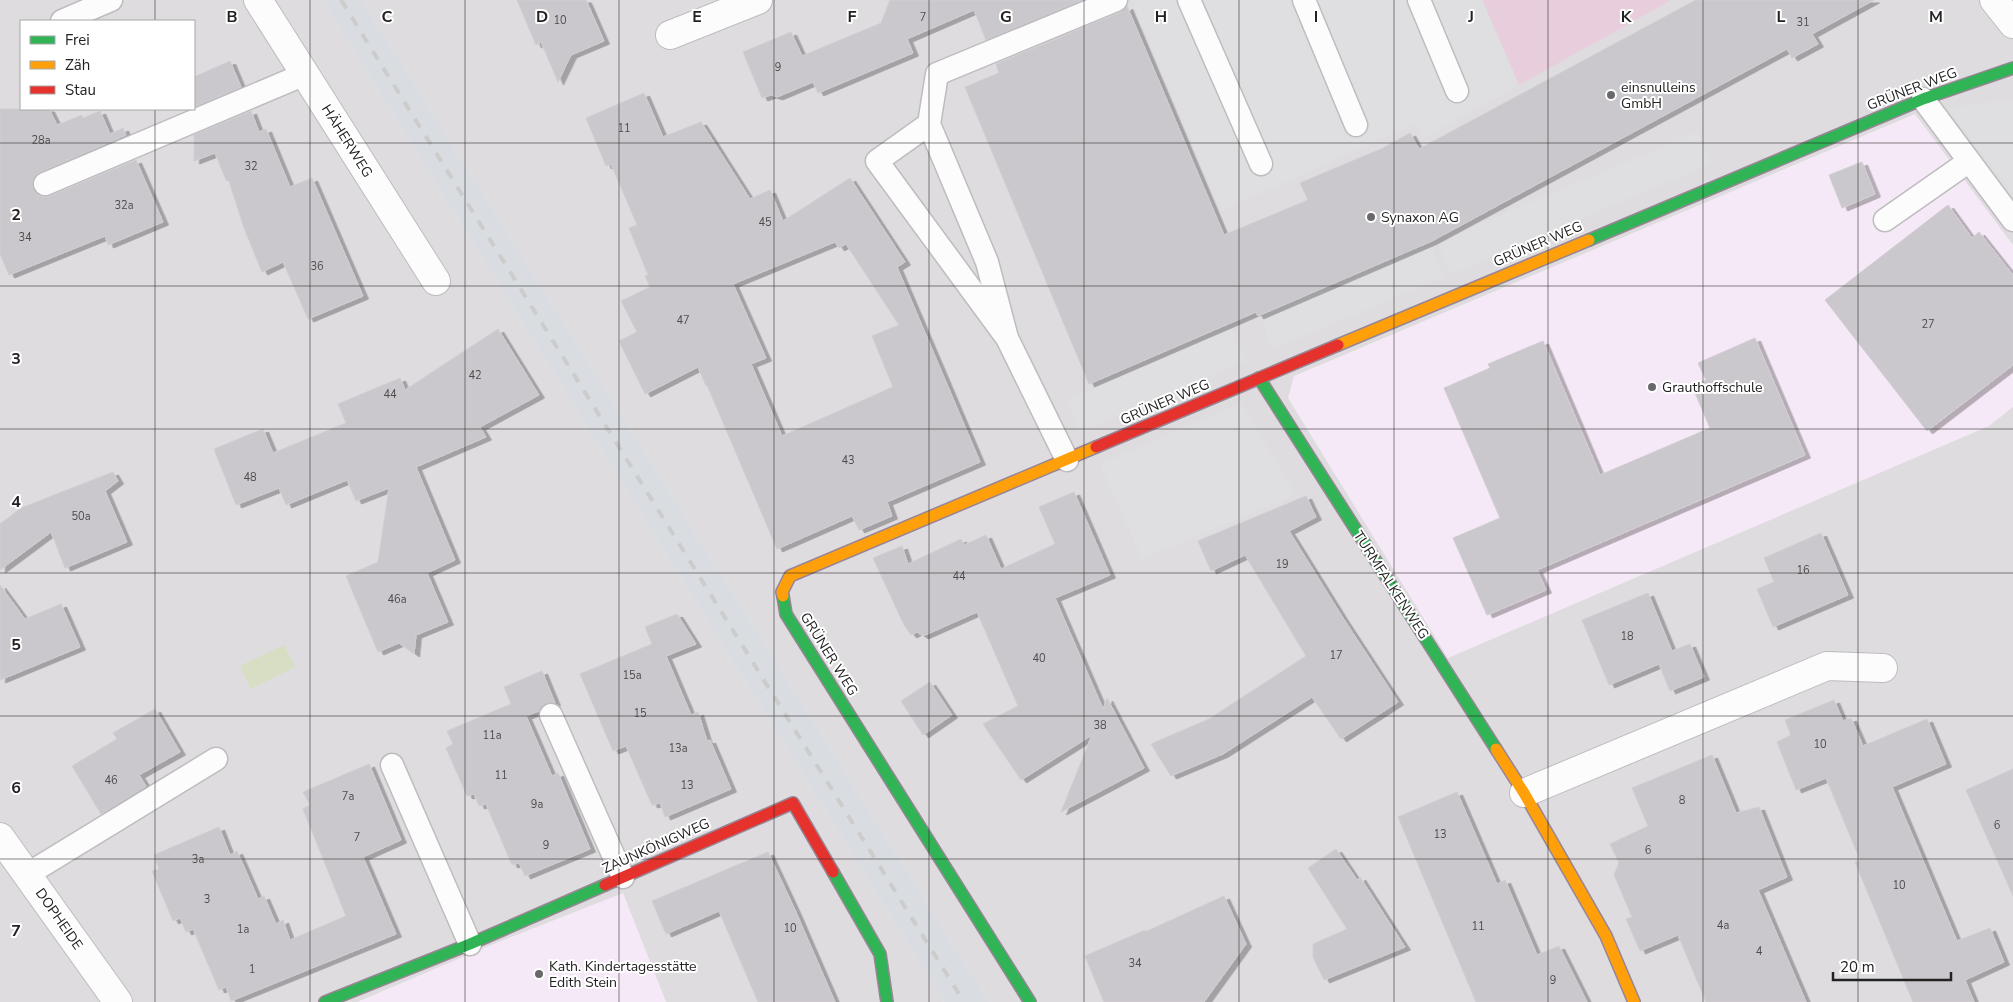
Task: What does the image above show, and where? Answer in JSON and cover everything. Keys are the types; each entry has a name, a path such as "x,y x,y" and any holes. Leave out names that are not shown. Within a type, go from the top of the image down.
{"street":[{"name":"HÄHERWEG","path":"258,0 436,281"},
{"path":"670,35 758,0"},
{"path":"1994,0 2013,24"},
{"name":"GRÜNER WEG","path":"1030,1002 786,614 782,592 790,576 1922,99 2013,68"},
{"name":"TURMFALKENWEG","path":"1259,378 1524,793 1606,936 1634,1002"},
{"path":"1524,793 1828,666 1883,668"},
{"name":"ZAUNKÖNIGWEG","path":"325,1002 470,944 793,803 880,954 887,1002"},
{"name":"DOPHEIDE","path":"0,837 118,1002"}],"lane":[{"path":"64,20 111,0"},
{"path":"1007,338 988,262 929,124 937,74 1116,0"},
{"path":"1189,0 1261,164"},
{"path":"1304,0 1356,125"},
{"path":"1419,0 1457,91"},
{"path":"45,184 305,74"},
{"path":"1922,99 2013,220"},
{"path":"929,124 877,161 1007,338 1067,460"},
{"path":"1885,220 1968,162"},
{"path":"551,715 623,877"},
{"path":"28,874 216,759"},
{"path":"392,765 470,944"}],"shaded area":[{"path":"0,0 322,0 944,1002 0,1002"},
{"path":"322,0 362,0 989,1002 944,1002"},
{"path":"362,0 2013,0 2013,1002 989,1002"},
{"path":"1131,0 1482,0 1519,85 1423,139 1416,123 1221,211"},
{"path":"1482,0 1670,0 1670,1 1519,85"},
{"path":"2013,100 2013,194 1947,107"},
{"name":"Grauthoffschule","path":"1915,114 2013,245 2013,407 1989,426 1448,658 1288,398 1294,376"},
{"path":"1697,132 1710,164 1451,274 1437,242"},
{"path":"1431,245 1444,277 1273,349 1260,317"},
{"path":"1232,329 1246,361 1080,432 1066,400"},
{"path":"1241,403 1296,495 1142,559 1100,464"},
{"path":"284,645 295,667 251,689 240,666"},
{"name":"Kath. Kindertagesstätte Edith Stein","path":"623,893 666,1002 357,1002 491,945"}],"building":[{"path":"517,0 586,0 604,41 571,55 558,82 541,42 536,45"},
{"path":"890,0 1082,0 986,40 974,10 907,39 913,53 818,93 813,82 777,97 771,95 762,98 743,52 791,32 802,56 881,23"},
{"path":"1696,0 1874,0 1812,34 1818,44 1792,58 1787,49 1432,241 1258,316 1256,312 1089,384 965,87 999,73 996,64 1121,12 1127,6 1224,235 1308,200 1300,183 1383,148 1410,133 1419,149"},
{"path":"230,61 241,87 195,107 195,77"},
{"path":"644,93 663,137 701,122 750,199 770,190 783,221 850,178 905,262 897,267 980,462 887,502 892,516 859,530 852,516 777,549 698,367 645,394 619,341 637,332 621,301 650,287 645,276 648,275 629,228 637,225 611,164 606,166 586,118","holes":["835,242 839,248 846,244 899,325 872,336 893,387 782,436 751,364 766,358 733,284"]},
{"path":"0,109 50,110 57,125 82,115 83,118 100,111 110,134 123,128 126,135 40,172 32,182 33,190 43,197 50,196 136,160 163,222 108,245 105,236 9,275 0,254"},
{"path":"251,111 259,132 266,129 290,187 312,178 363,296 308,319 283,262 262,272 244,228 229,181 226,180 215,153 194,161 194,135"},
{"path":"1862,162 1875,194 1842,208 1829,175"},
{"path":"1948,205 1972,238 1979,232 2013,275 2013,365 1927,431 1825,300"},
{"path":"498,329 539,395 480,427 486,437 416,467 455,560 427,573 448,622 416,635 414,654 399,643 378,652 346,576 378,562 389,488 356,501 347,480 286,505 279,488 236,505 214,449 263,429 273,453 346,423 338,404 400,378 405,390"},
{"path":"1755,338 1805,455 1537,570 1546,590 1487,615 1453,538 1500,518 1444,388 1490,368 1488,364 1543,341 1600,475 1710,428 1692,386 1706,380 1698,363"},
{"path":"113,472 118,481 105,491 127,542 65,568 51,532 0,570 0,524 21,508"},
{"path":"1074,492 1110,575 1055,598 1103,709 1107,698 1144,768 1061,812 1092,735 1021,780 983,724 1018,706 977,612 923,636 917,632 911,635 904,625 873,558 902,546 908,564 961,539 964,545 986,535 1001,569 1055,544 1039,507"},
{"path":"1306,496 1316,517 1289,531 1398,702 1341,739 1312,697 1223,754 1171,776 1151,744 1209,719 1306,656 1245,555 1211,571 1198,541"},
{"path":"1821,533 1848,595 1773,627 1757,589 1774,582 1764,558"},
{"path":"0,585 25,619 61,604 80,647 0,680"},
{"path":"1648,593 1672,651 1690,644 1704,677 1670,691 1659,664 1609,685 1582,620"},
{"path":"677,614 696,644 666,656 691,715 698,712 707,741 710,740 731,789 665,817 660,803 652,805 626,746 613,751 580,674 652,644 645,627"},
{"path":"542,671 555,703 546,703 539,711 526,716 552,776 558,773 590,849 525,876 519,863 512,865 486,804 479,806 474,794 467,796 446,748 453,744 447,731 511,704 504,687"},
{"path":"930,682 952,715 923,735 901,701"},
{"path":"1834,700 1843,721 1851,718 1863,746 1927,719 1946,764 1892,787 1957,941 1990,928 2004,962 1965,980 1974,1002 1913,1002 1855,862 1860,860 1826,778 1796,790 1777,742 1791,735 1785,720"},
{"path":"155,709 180,752 139,775 146,786 101,814 72,766 117,739 113,733"},
{"path":"1712,755 1736,813 1759,807 1787,877 1758,890 1806,1002 1706,1002 1678,935 1640,951 1626,919 1632,917 1614,875 1619,863 1610,844 1648,826 1632,788"},
{"path":"369,764 401,840 363,857 396,934 231,1001 226,987 219,990 193,929 186,932 180,918 173,921 152,871 159,869 154,855 219,827 230,855 237,851 258,899 264,896 276,924 283,920 290,940 346,916 303,809 310,805 303,792"},
{"path":"2013,769 2013,896 1966,790"},
{"path":"1457,792 1497,884 1505,880 1537,955 1559,946 1587,1002 1476,1002 1398,817"},
{"path":"1336,849 1357,880 1360,877 1405,947 1324,980 1313,957 1313,944 1347,929 1308,868"},
{"path":"768,852 835,1002 758,1002 719,911 666,934 652,901"},
{"path":"1224,896 1246,944 1204,1002 1104,1002 1085,956 1145,930 1145,932"}],"railway":[{"path":"341,0 964,1002"}],"traffic: fast":[{"path":"1589,240 1923,99 2013,68"},
{"path":"1259,378 1496,749"},
{"path":"783,596 786,614 1030,1002"},
{"path":"833,872 880,954 887,1002"},
{"path":"325,1002 470,944 605,885"}],"traffic: slow":[{"path":"1338,345 1589,240"},
{"path":"783,596 782,592 790,576 1096,447"},
{"path":"1496,749 1524,793 1606,936 1634,1002"}],"traffic: jam":[{"path":"1096,447 1338,345"},
{"path":"605,885 793,803 833,872"}],"place":[{"name":"einsnulleins GmbH","path":"1611,95"},
{"name":"Synaxon AG","path":"1371,217"},
{"name":"Grauthoffschule","path":"1652,387"},
{"name":"Kath. Kindertagesstätte Edith Stein","path":"539,974"}]}
